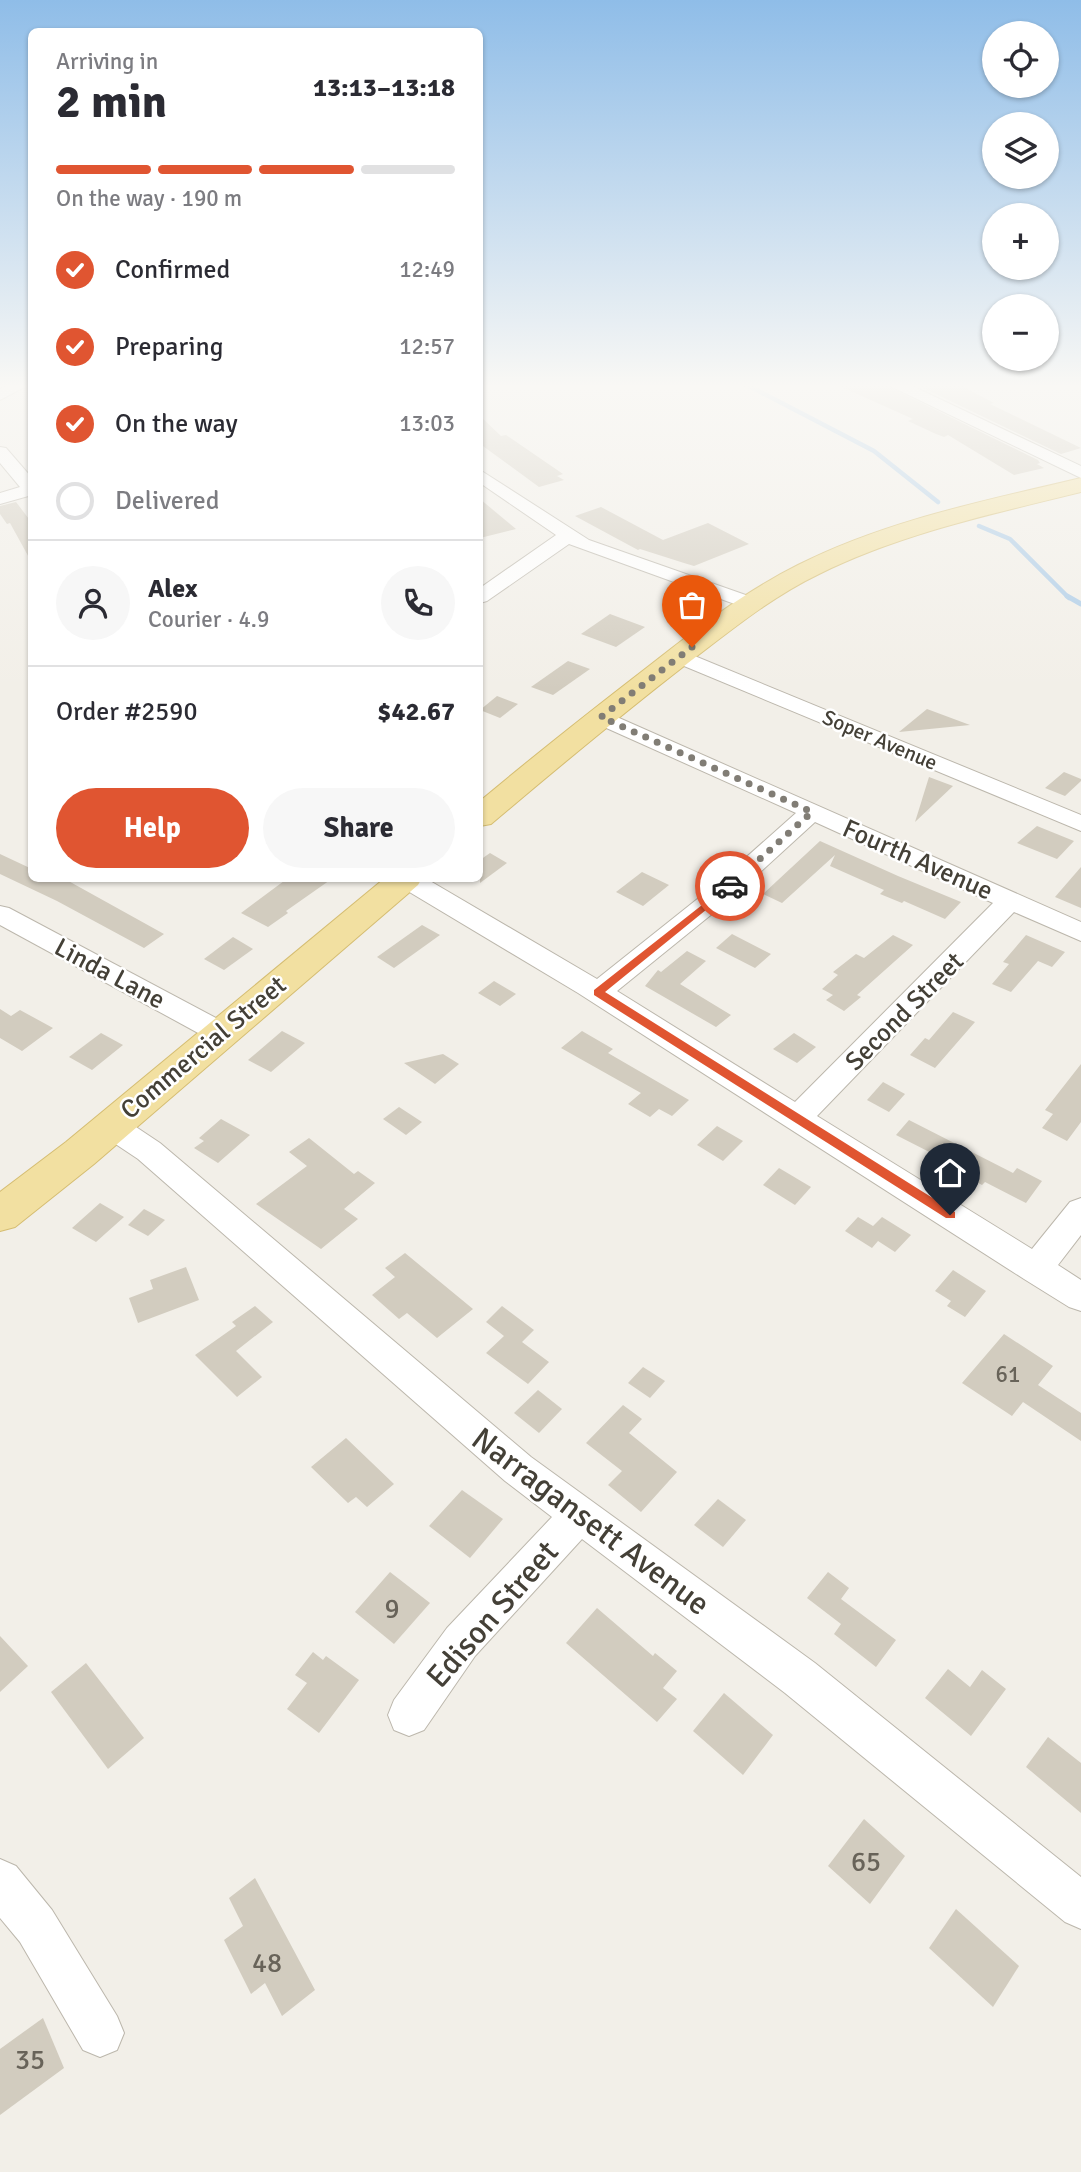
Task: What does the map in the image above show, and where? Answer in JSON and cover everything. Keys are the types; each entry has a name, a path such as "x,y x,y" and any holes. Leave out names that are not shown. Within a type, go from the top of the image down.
{"main road":[{"path":"483,815 601,717 750,603 808,569 887,536 945,518 1080,485"},
{"name":"Commercial Street","path":"0,1215 401,882"}],"street":[{"path":"495,485 567,536 605,554 750,603"},
{"path":"0,499 28,490"},
{"path":"483,595 567,536"},
{"name":"Soper Avenue","path":"680,656 1081,824"},
{"name":"Fourth Avenue","path":"601,717 1081,932"},
{"path":"598,992 733,883 812,812"},
{"path":"410,882 598,992 1081,1297"},
{"name":"Second Street","path":"796,1119 1011,901"},
{"name":"Linda Lane","path":"0,914 221,1033"},
{"name":"Narragansett Avenue","path":"110,1125 149,1151 490,1446 578,1516 800,1678 1081,1906"},
{"path":"1037,1269 1081,1211"},
{"name":"Edison Street","path":"408,1715 461,1642 578,1516"},
{"path":"0,1882 36,1926 100,2033"}],"building":[{"path":"16,502 28,518 28,556 10,523 7,524 0,514 0,506"},
{"path":"483,502 516,529 483,537"},
{"path":"601,507 663,540 708,523 749,544 694,566 638,550 575,516"},
{"path":"610,614 645,627 616,647 581,634"},
{"path":"568,661 590,669 553,695 531,687"},
{"path":"497,696 518,704 500,718 483,711 483,708"},
{"path":"927,709 970,725 899,732"},
{"path":"1064,772 1081,781 1065,796 1045,788"},
{"path":"929,777 953,786 915,822"},
{"path":"1037,826 1074,841 1057,859 1017,843"},
{"path":"820,841 961,902 945,919 904,901 902,903 880,894 884,890 830,866 835,855 782,903 763,894"},
{"path":"490,853 507,863 483,881 483,858"},
{"path":"0,854 28,867 28,882 70,882 164,934 144,948 0,874"},
{"path":"1081,867 1081,908 1055,897"},
{"path":"642,872 669,885 643,906 616,892"},
{"path":"283,882 327,882 268,927 241,913"},
{"path":"422,925 440,935 394,968 377,957"},
{"path":"732,934 771,954 755,968 716,948"},
{"path":"893,935 913,945 857,995 861,997 844,1011 826,1000 833,995 822,989 838,975 833,972 856,954 864,958"},
{"path":"1026,935 1065,952 1052,967 1038,961 1011,992 992,984 1009,964 1003,962"},
{"path":"233,937 253,949 224,970 204,959"},
{"path":"687,951 706,961 680,984 731,1015 716,1027 645,986 658,970 661,972"},
{"path":"494,981 516,994 500,1006 478,993"},
{"path":"0,1009 11,1016 20,1010 53,1028 22,1051 0,1038"},
{"path":"953,1012 975,1022 935,1068 910,1055 925,1038 929,1040"},
{"path":"282,1031 305,1043 271,1072 248,1060"},
{"path":"582,1031 613,1049 608,1053 689,1100 672,1116 659,1109 650,1117 628,1104 641,1093 561,1048"},
{"path":"101,1033 123,1045 92,1070 69,1057"},
{"path":"794,1033 816,1047 797,1063 773,1049"},
{"path":"443,1054 459,1064 435,1084 404,1063"},
{"path":"1081,1064 1081,1122 1067,1141 1042,1128 1053,1114 1045,1110"},
{"path":"883,1082 905,1094 889,1112 867,1100"},
{"path":"399,1107 422,1122 406,1135 383,1119"},
{"path":"221,1119 250,1135 218,1163 194,1148 204,1141 199,1138"},
{"path":"909,1120 1013,1173 1017,1168 1042,1181 1026,1203 985,1182 982,1185 946,1166 949,1162 896,1135"},
{"path":"717,1126 743,1141 723,1161 697,1145"},
{"path":"309,1138 354,1174 358,1171 375,1183 344,1209 358,1219 321,1249 256,1204 307,1166 289,1152"},
{"path":"779,1168 811,1187 795,1205 763,1185"},
{"path":"100,1203 124,1217 96,1242 72,1228"},
{"path":"144,1209 165,1220 148,1236 128,1225"},
{"path":"858,1217 873,1226 882,1217 911,1235 895,1252 878,1241 872,1248 845,1231"},
{"path":"405,1253 473,1309 437,1338 407,1313 399,1319 372,1295 395,1277 385,1268"},
{"path":"186,1267 199,1300 138,1323 129,1298 153,1289 150,1280"},
{"path":"953,1270 986,1291 965,1317 947,1306 951,1301 935,1291"},
{"path":"255,1306 273,1322 236,1351 262,1377 237,1397 195,1355 236,1326 232,1322"},
{"path":"502,1306 534,1330 522,1342 549,1362 528,1384 486,1353 504,1336 486,1322"},
{"path":"1004,1334 1053,1366 1038,1385 1081,1413 1081,1441 1023,1402 1012,1416 962,1383"},
{"path":"643,1367 665,1381 650,1398 628,1383"},
{"path":"538,1390 562,1409 539,1433 514,1413"},
{"path":"623,1405 642,1419 629,1433 677,1472 641,1512 608,1485 622,1471 586,1443"},
{"path":"346,1438 394,1484 367,1507 356,1497 348,1503 311,1467"},
{"path":"462,1490 503,1519 470,1558 429,1526"},
{"path":"718,1499 746,1520 723,1547 694,1525"},
{"path":"390,1572 430,1603 394,1644 355,1612"},
{"path":"828,1572 849,1588 841,1599 896,1640 876,1667 834,1634 841,1624 807,1598"},
{"path":"597,1608 653,1656 655,1653 677,1671 663,1688 677,1699 657,1722 566,1643"},
{"path":"0,1636 28,1666 0,1692"},
{"path":"313,1652 323,1660 326,1656 359,1680 319,1733 287,1709 307,1683 295,1675"},
{"path":"86,1663 144,1738 108,1769 51,1692"},
{"path":"948,1669 970,1687 982,1670 1006,1689 971,1736 925,1698"},
{"path":"724,1693 773,1735 743,1775 693,1731"},
{"path":"1048,1737 1081,1763 1081,1813 1026,1767"},
{"path":"864,1819 905,1856 870,1904 828,1866"},
{"path":"255,1878 315,1990 282,2016 265,1983 251,1994 224,1940 243,1926 229,1898"},
{"path":"956,1909 1019,1966 993,2007 929,1948"},
{"path":"43,2018 64,2068 0,2115 0,2049"}],"waterway":[{"path":"917,485 938,502"},
{"path":"979,526 1010,539 1067,596"},
{"path":"1067,596 1081,604"}],"way so far":[{"path":"692,647 601,717 812,812 730,886"}],"route":[{"path":"730,886 598,992 950,1215"}]}
